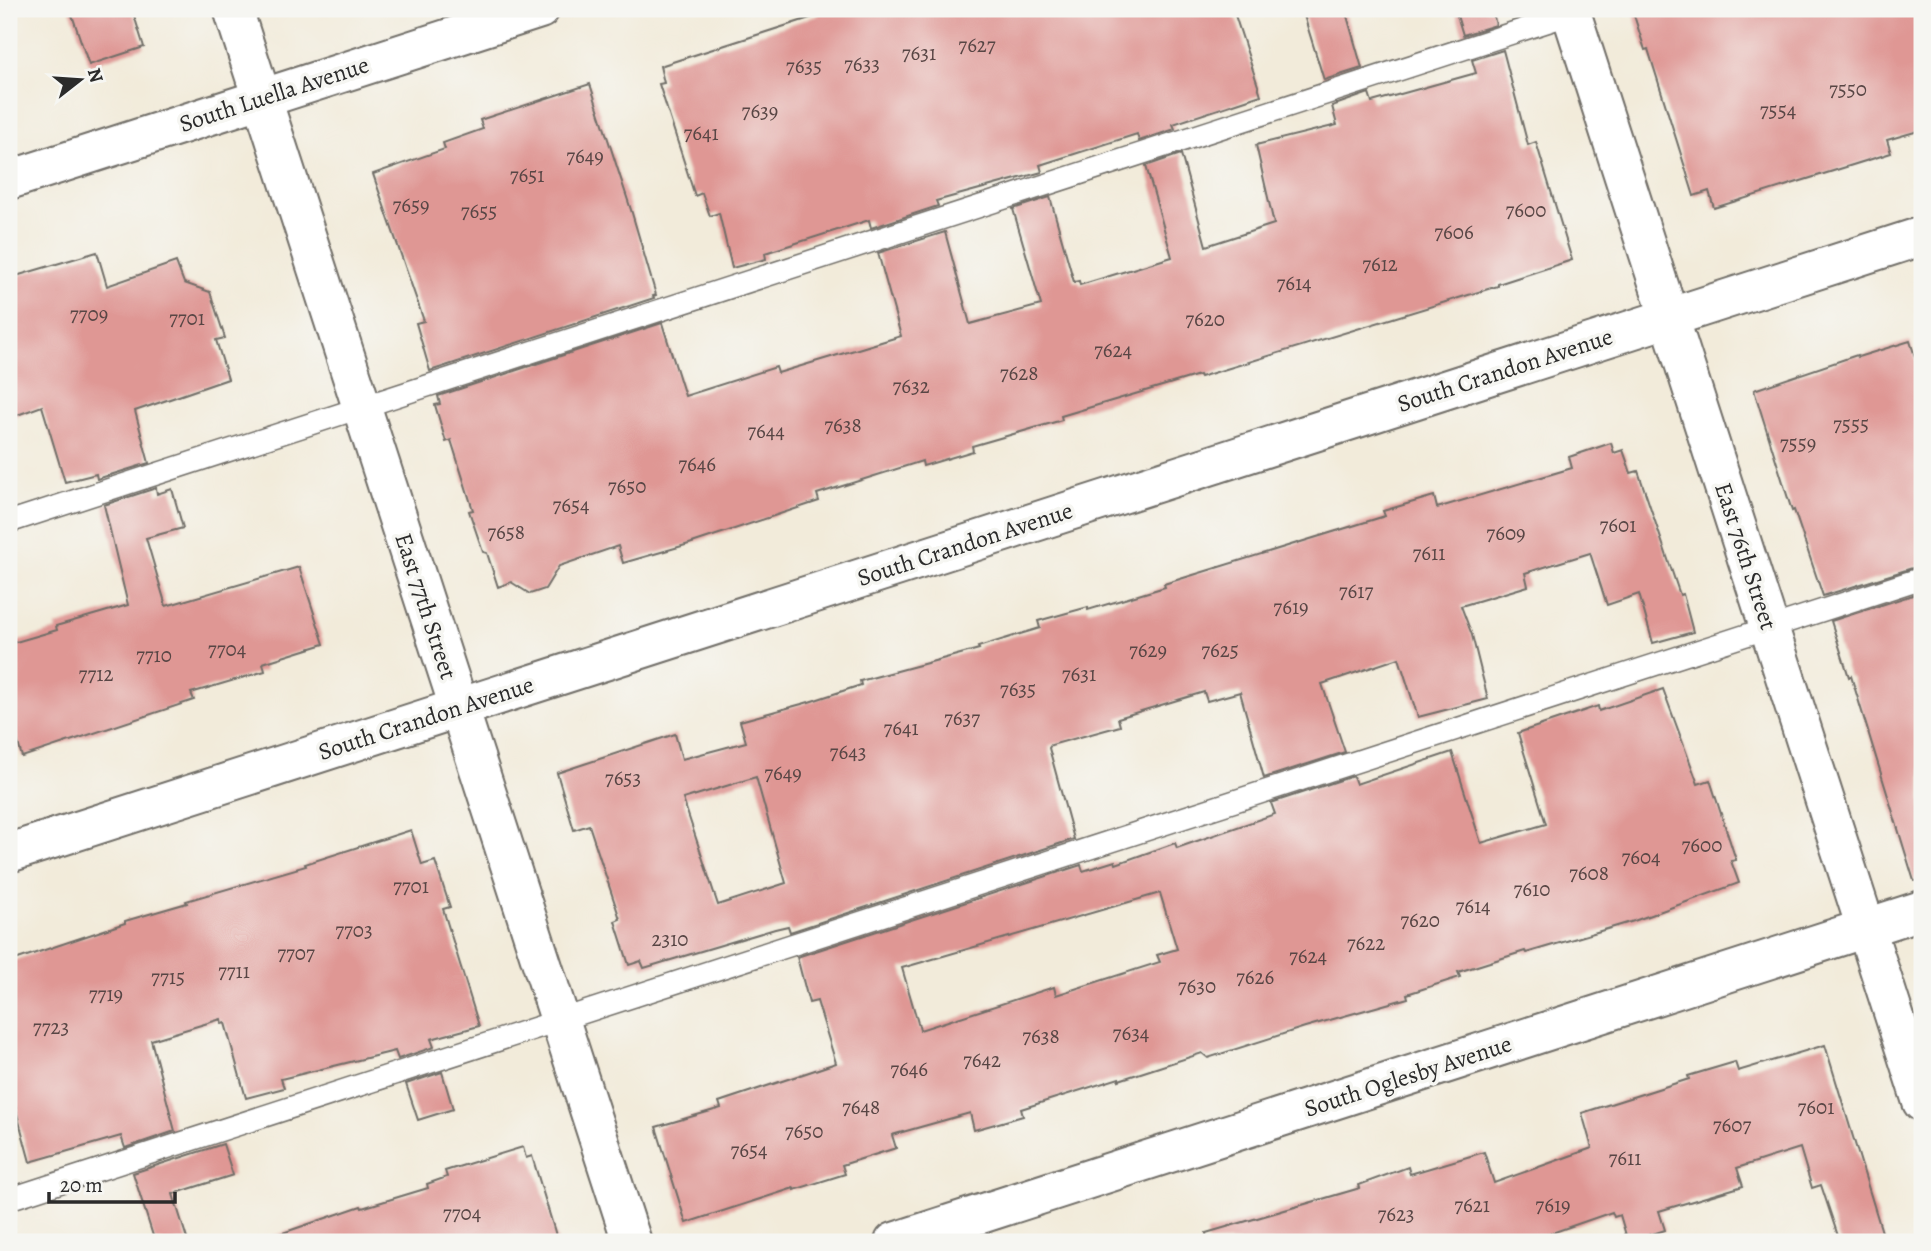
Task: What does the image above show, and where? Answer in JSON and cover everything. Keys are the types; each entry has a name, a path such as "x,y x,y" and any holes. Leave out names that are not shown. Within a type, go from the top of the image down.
{"street":[{"name":"East 77th Street","path":"233,9 632,1242"},
{"name":"South Luella Avenue","path":"9,180 540,9"},
{"name":"East 76th Street","path":"1577,11 1669,317 1922,1102"},
{"name":"South Crandon Avenue","path":"9,853 1922,236"},
{"name":"South Oglesby Avenue","path":"894,1242 1922,910"}],"lane":[{"path":"9,522 1577,11"},
{"path":"9,1199 1922,578"}],"building":[{"path":"70,9 132,9 144,47 89,65"},
{"path":"817,9 1233,9 1261,95 1173,124 1175,129 1139,141 1137,134 1040,165 1042,172 936,201 938,206 871,228 869,220 765,253 766,259 732,268 719,213 710,216 702,193 695,196 659,84 664,83 660,66 819,15"},
{"path":"1302,9 1345,9 1362,68 1324,80"},
{"path":"1455,9 1492,9 1496,25 1463,35"},
{"path":"1632,9 1922,9 1922,130 1887,140 1891,153 1714,208 1709,191 1694,196 1648,49 1645,50"},
{"path":"1503,50 1528,145 1536,142 1572,260 1498,286 1200,377 1199,375 1061,416 1062,420 972,446 973,451 923,466 922,461 817,494 819,501 689,544 623,563 618,546 559,566 545,589 530,594 511,582 498,587 469,511 473,510 451,440 446,442 435,405 440,404 438,396 662,323 685,396 776,367 778,373 901,336 878,253 945,232 970,324 1041,305 1013,209 1050,197 1074,282 1079,281 1080,285 1172,257 1146,166 1181,154 1206,246 1274,224 1256,145 1337,125 1332,106 1369,93 1372,102 1476,73 1472,60"},
{"path":"590,84 656,295 654,298 430,371 416,323 424,321 373,174 445,149 443,143 483,129 480,120"},
{"path":"97,252 107,286 176,262 184,283 210,292 225,338 216,340 228,379 135,411 149,463 97,479 96,474 65,482 42,406 9,418 9,278"},
{"path":"1910,341 1922,378 1922,565 1823,596 1794,510 1792,511 1754,390 1857,355 1858,357"},
{"path":"1611,443 1614,453 1623,450 1631,473 1638,471 1680,595 1683,594 1693,632 1653,643 1639,594 1607,605 1590,553 1525,573 1528,586 1461,606 1472,635 1488,699 1418,717 1399,658 1322,684 1345,752 1264,778 1240,692 1207,701 1204,692 1118,718 1120,726 1051,745 1049,748 1074,839 790,932 788,926 644,968 641,961 629,965 615,921 620,919 589,825 574,830 557,773 675,734 682,759 746,742 740,721 861,685 860,681 979,649 978,647 1040,628 1038,621 1088,607 1088,610 1165,587 1164,584 1385,516 1383,511 1434,496 1437,508 1572,468 1569,457","holes":["756,777 786,883 718,905 683,799"]},
{"path":"156,488 157,494 172,489 183,528 146,538 166,606 299,567 324,644 263,663 265,671 191,693 194,700 22,757 9,711 9,644 57,630 56,626 128,605 104,505"},
{"path":"1922,592 1922,880 1914,881 1851,676 1849,677 1831,621"},
{"path":"1663,689 1698,784 1710,780 1736,860 1731,861 1739,883 1634,921 1458,972 1460,977 1407,994 1408,998 1208,1058 1202,1053 1021,1109 1023,1116 974,1130 970,1113 892,1135 896,1148 842,1165 845,1174 686,1223 656,1127 721,1108 719,1102 836,1063 817,1001 809,1003 797,957 1081,865 1083,871 1115,861 1116,864 1175,843 1177,848 1275,814 1271,803 1353,776 1356,784 1452,752 1481,843 1546,824 1518,733 1598,706 1599,711","holes":["1160,893 1177,949 1157,955 1160,962 1056,995 1054,987 920,1030 902,968"]},
{"path":"411,830 422,865 435,861 450,907 443,909 479,1026 431,1039 434,1047 398,1059 395,1051 281,1079 284,1088 246,1098 225,1023 222,1024 221,1019 151,1040 175,1131 125,1148 121,1136 30,1162 9,1084 9,962 125,921 306,866 305,864"},
{"path":"1825,1045 1885,1242 1840,1242 1821,1185 1812,1188 1800,1148 1737,1168 1743,1186 1659,1211 1665,1230 1628,1242 1620,1215 1614,1217 1612,1212 1526,1242 1207,1242 1206,1233 1360,1188 1359,1185 1408,1167 1410,1174 1484,1152 1494,1183 1592,1148 1582,1113 1735,1062 1738,1071"},
{"path":"442,1072 453,1109 418,1120 406,1084"},
{"path":"223,1144 233,1175 173,1194 188,1242 155,1242 133,1173"},
{"path":"523,1147 526,1158 532,1156 558,1242 272,1242 271,1237 361,1206 362,1208 428,1188 427,1184 447,1177 445,1171"}]}
